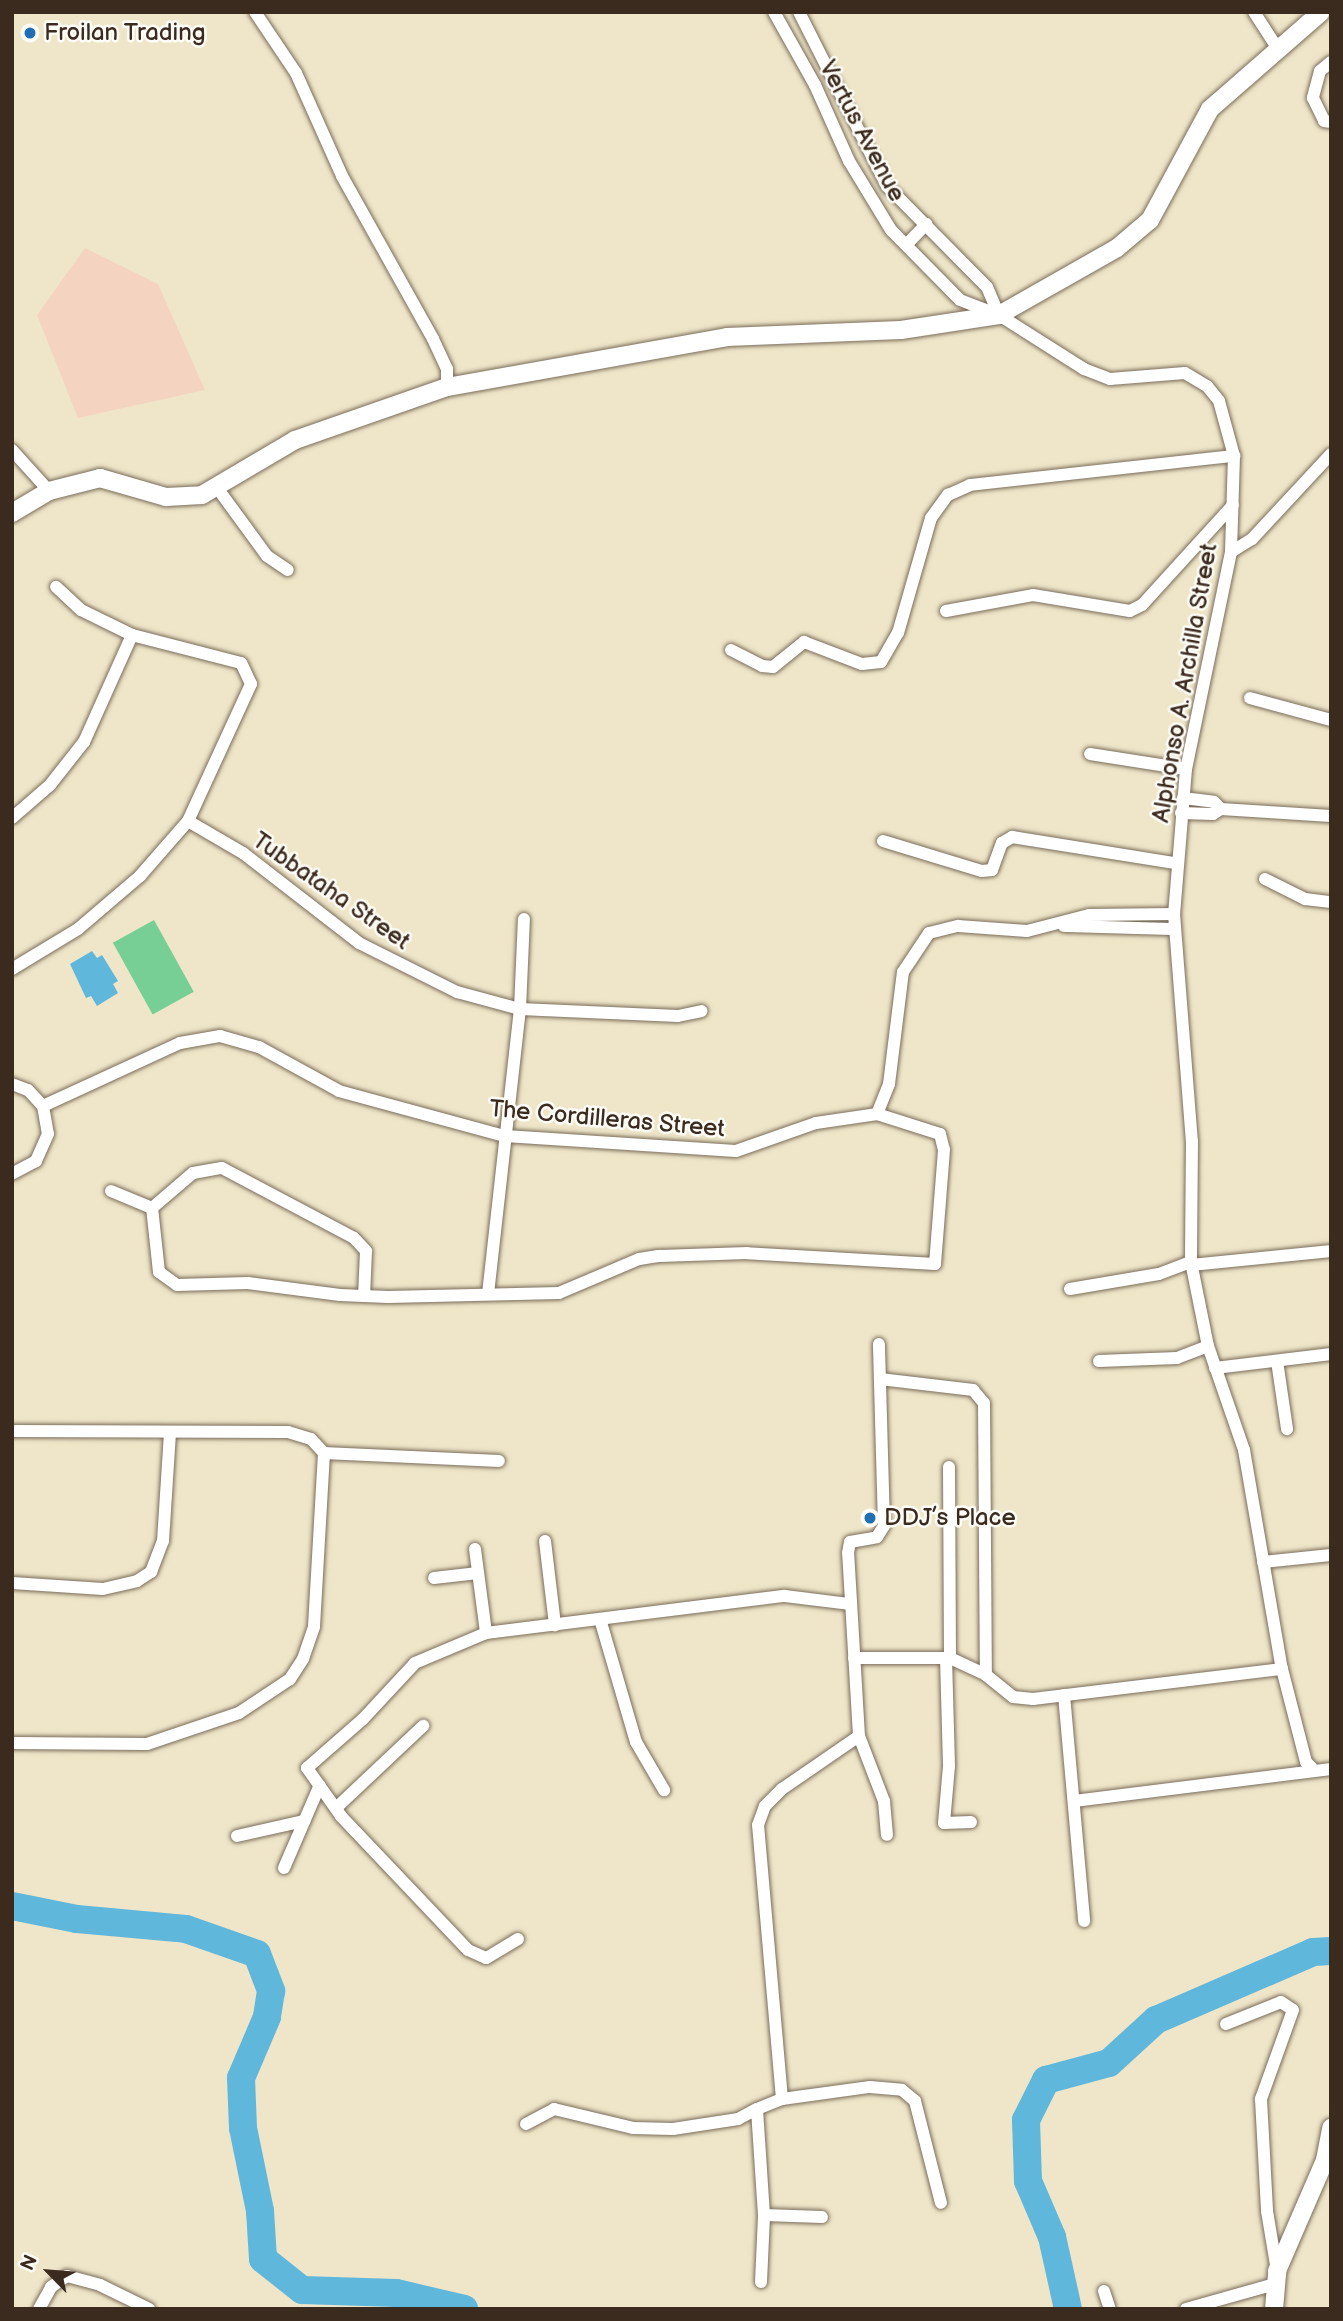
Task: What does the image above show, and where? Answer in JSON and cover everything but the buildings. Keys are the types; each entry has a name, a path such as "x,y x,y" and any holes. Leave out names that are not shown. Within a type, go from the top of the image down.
{"street":[{"path":"255,12 296,73 342,176 433,339 447,369 447,387"},
{"name":"Vertus Avenue","path":"774,12 815,85 849,161 891,230 960,300 999,315"},
{"name":"Vertus Avenue","path":"799,12 887,186 987,287 999,315"},
{"path":"1254,12 1278,49"},
{"path":"12,513 49,491 100,478 183,499 218,489 295,440 447,387 727,337 913,329 999,315 1117,248 1150,220 1210,109 1321,12"},
{"path":"1331,62 1320,71 1313,98 1324,121 1331,122"},
{"path":"907,244 926,224"},
{"name":"Alphonso A. Archilla Street","path":"999,315 1084,369 1110,379 1168,372 1198,379 1219,401 1234,456 1231,552 1186,769 1175,863 1174,929 1192,1141 1191,1264"},
{"path":"12,450 49,491"},
{"path":"1231,552 1252,539 1331,454"},
{"path":"731,650 762,666 772,667 804,642 862,664 881,662 898,633 931,518 948,495 970,485 1234,456"},
{"path":"218,489 267,556 288,570"},
{"path":"946,611 1033,595 1130,611 1147,599 1233,505"},
{"path":"12,969 78,929 139,876 188,821 249,693 249,672 231,659 132,635 81,610 55,587"},
{"path":"12,818 50,785 84,742 132,635"},
{"path":"1250,698 1331,720"},
{"path":"1090,754 1186,769"},
{"path":"1183,798 1214,802 1221,809"},
{"path":"1181,813 1213,814 1221,809 1331,816"},
{"name":"Tubbataha Street","path":"188,821 243,853 359,943 410,972 457,992 520,1009 678,1016 702,1012"},
{"path":"883,841 982,871 992,870 1002,843 1012,837 1175,863"},
{"path":"1265,879 1305,899 1331,902"},
{"path":"1056,926 1089,915 1174,914"},
{"path":"152,1208 156,1263 169,1283 248,1283 364,1296 488,1294 520,1009 524,919"},
{"path":"877,1114 889,1084 900,982 918,944 942,928 1006,932 1056,926 1174,929"},
{"name":"The Cordilleras Street","path":"43,1106 180,1044 220,1037 259,1047 340,1091 505,1136 736,1151 816,1123 877,1114 940,1134 944,1150 935,1264 747,1253 658,1256 639,1259 559,1293 488,1294"},
{"path":"12,1084 27,1090 43,1106 48,1134 44,1149 31,1165 12,1174"},
{"path":"152,1208 193,1173 222,1168 355,1238 366,1251 364,1296"},
{"path":"111,1191 152,1208"},
{"path":"1070,1289 1159,1274 1191,1264 1331,1251"},
{"path":"1191,1264 1208,1346 1244,1450 1282,1669 1306,1762 1312,1768"},
{"path":"879,1344 884,1525 877,1537 850,1542 849,1604 859,1736 884,1801 887,1835"},
{"path":"1100,1361 1177,1358 1208,1346"},
{"path":"1215,1368 1331,1354"},
{"path":"1277,1361 1287,1429"},
{"path":"880,1379 973,1390 984,1403 986,1675"},
{"path":"12,1431 288,1433 311,1439 324,1453 499,1461"},
{"path":"12,1583 103,1588 136,1581 151,1572 163,1541 170,1432"},
{"path":"12,1743 99,1747 147,1744 239,1713 290,1679 303,1660 314,1627 324,1453"},
{"path":"949,1467 949,1766 944,1823 971,1822"},
{"path":"545,1541 555,1625"},
{"path":"475,1549 486,1633"},
{"path":"1263,1563 1331,1555"},
{"path":"434,1578 478,1573"},
{"path":"517,1939 486,1958 468,1950 336,1808 307,1768 363,1718 415,1662 486,1633 785,1596 849,1604"},
{"path":"600,1619 636,1742 664,1790"},
{"path":"854,1658 948,1658 986,1675 1013,1697 1064,1695 1282,1669"},
{"path":"1064,1695 1084,1921"},
{"path":"336,1808 423,1726"},
{"path":"782,2099 758,1825 765,1806 782,1789 859,1736"},
{"path":"1074,1801 1283,1776 1312,1768 1331,1769"},
{"path":"284,1868 320,1785"},
{"path":"237,1836 304,1821"},
{"path":"1226,2024 1281,2002 1293,2010 1261,2099 1267,2211 1276,2277 1275,2309"},
{"path":"526,2124 554,2109 633,2128 673,2129 738,2119 782,2099 870,2087 902,2090 915,2101 941,2203"},
{"path":"757,2109 764,2215 761,2282"},
{"path":"1186,2309 1276,2277 1325,2161 1331,2129"},
{"path":"764,2215 822,2217"},
{"path":"39,2309 51,2287 66,2276 100,2284 149,2309"},
{"path":"1104,2291 1111,2309"}],"shaded area":[{"path":"85,248 158,284 205,390 78,418 37,315"}],"green space":[{"path":"154,920 194,992 153,1015 113,943"}],"water":[{"path":"92,951 97,958 102,955 118,981 113,984 118,993 97,1006 91,996 86,998 70,964"}],"waterway":[{"path":"12,1906 77,1919 186,1929 257,1954 271,1991 267,2017 241,2078 243,2128 260,2211 263,2259 302,2290 396,2293 464,2309"},
{"path":"1068,2309 1052,2237 1028,2181 1026,2120 1046,2080 1109,2063 1156,2020 1313,1952 1331,1951"}],"place":[{"name":"Froilan Trading","path":"30,33"},
{"name":"DDJ’s Place","path":"870,1518"}]}
